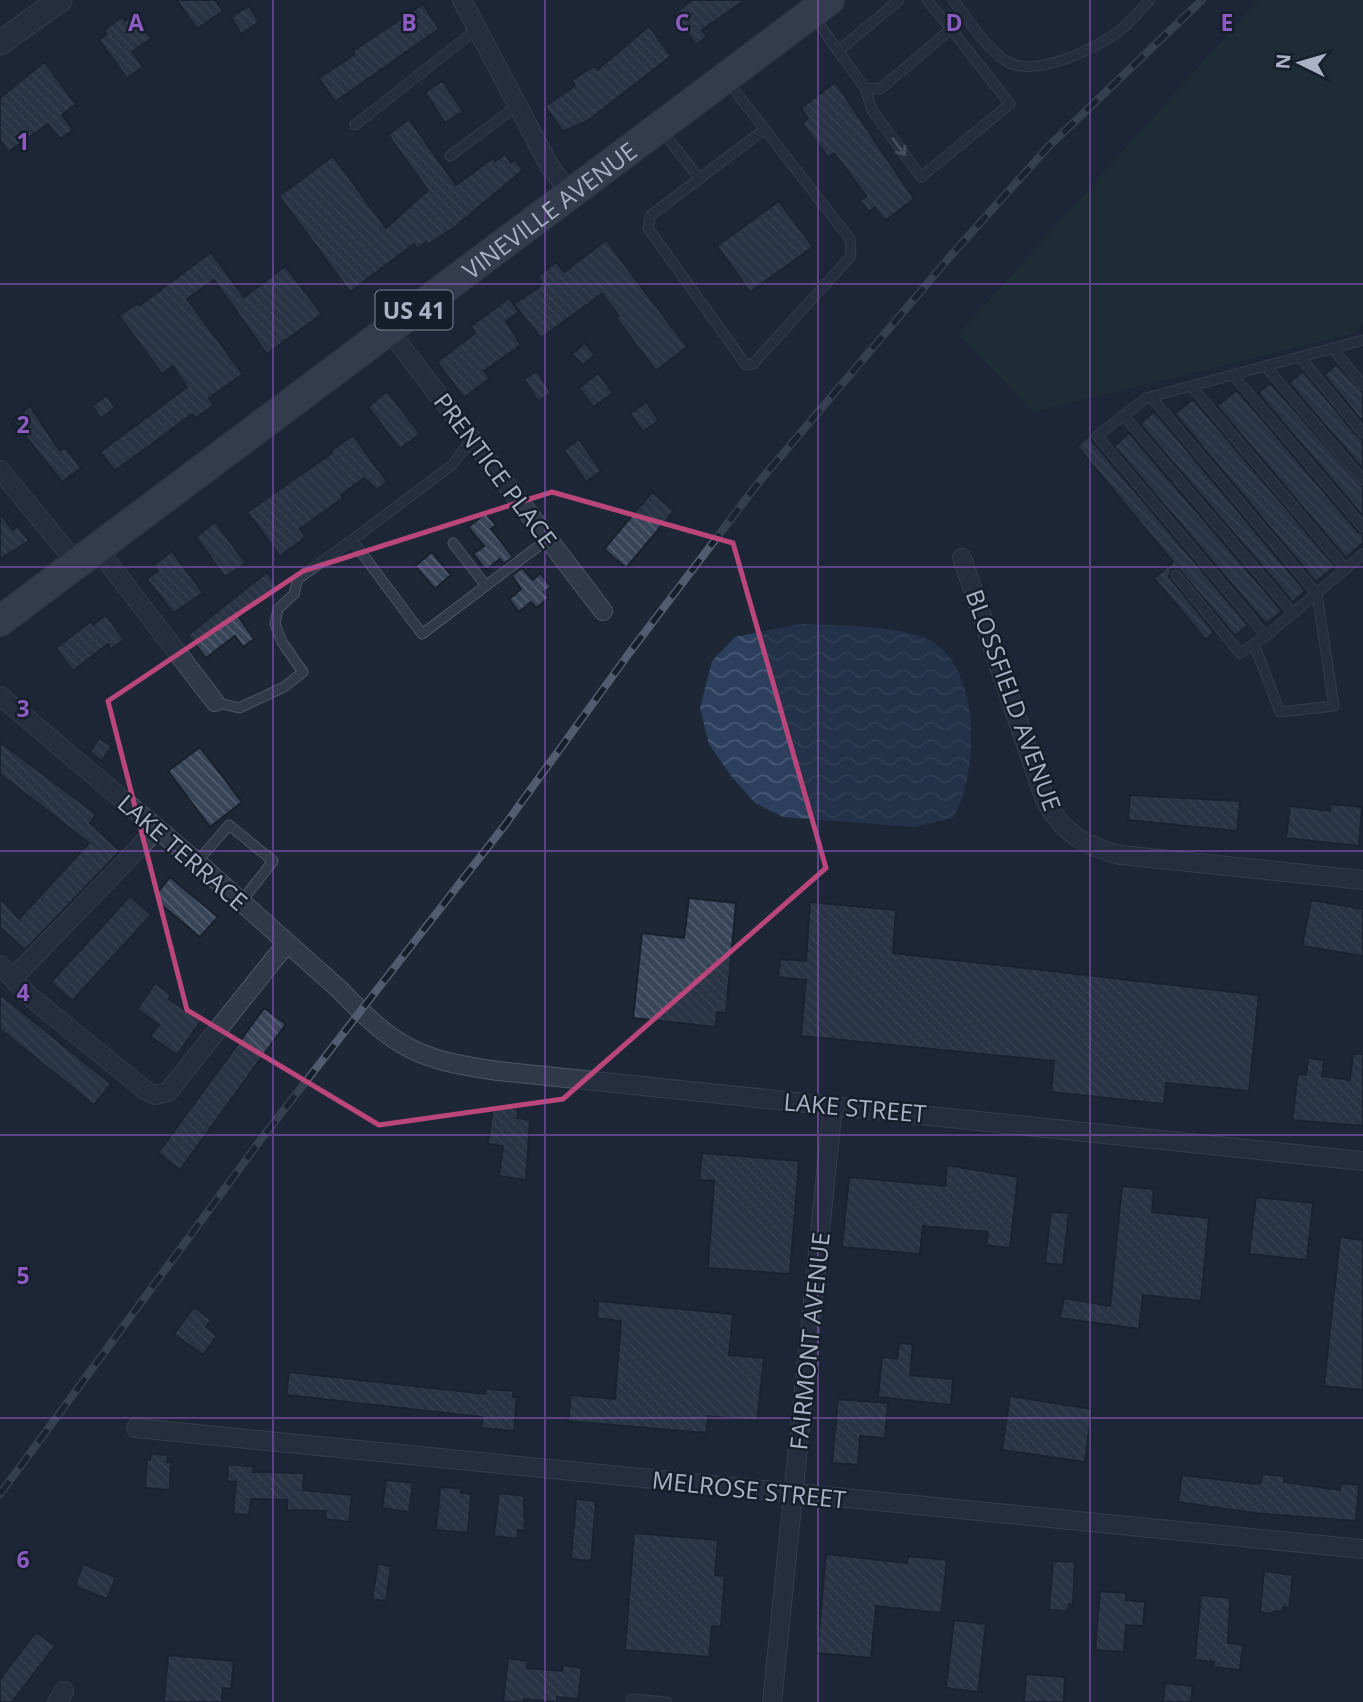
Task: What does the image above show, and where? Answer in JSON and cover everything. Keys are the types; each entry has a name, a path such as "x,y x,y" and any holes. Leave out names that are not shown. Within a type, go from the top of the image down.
{"main road":[{"name":"VINEVILLE AVENUE","path":"0,621 214,458 820,7"}],"street":[{"path":"0,43 60,0"},
{"path":"462,0 550,167 570,192"},
{"name":"PRENTICE PLACE","path":"388,330 603,611"},
{"path":"0,470 87,556 215,702"},
{"name":"BLOSSFIELD AVENUE","path":"962,558 1045,800 1053,815 1069,833 1083,844 1121,855 1363,880"},
{"name":"LAKE TERRACE","path":"0,696 197,862 362,1013"},
{"path":"14,977 157,829"},
{"path":"0,965 46,1011 145,1090 155,1094 168,1092 288,943"},
{"name":"LAKE STREET","path":"362,1013 409,1050 426,1058 457,1065 1363,1161"},
{"name":"FAIRMONT AVENUE","path":"772,1702 833,1105"},
{"name":"MELROSE STREET","path":"136,1428 1363,1549"}],"lane":[{"path":"838,51 899,0"},
{"path":"820,7 838,51 865,88 872,110 921,177 1010,104 927,0"},
{"path":"953,0 989,47 1006,61 1022,69 1060,61 1103,42 1123,28 1150,0"},
{"path":"355,125 477,29"},
{"path":"865,88 880,89 951,29"},
{"path":"724,78 765,130 850,239 852,248 851,256 753,364 746,366 739,361 648,228 650,216 765,130"},
{"path":"450,156 517,106"},
{"path":"659,126 700,179"},
{"path":"1266,636 1097,436 1151,397 1363,340"},
{"path":"1332,348 1363,385"},
{"path":"1300,357 1363,433"},
{"path":"1265,366 1363,480"},
{"path":"1233,375 1363,527"},
{"path":"1191,386 1346,569"},
{"path":"1151,397 1317,594 1334,706 1280,712 1254,644"},
{"path":"1124,415 1293,613"},
{"path":"215,702 239,709 284,687 303,672 282,642 275,624 278,609 294,594 298,579 452,465 472,439"},
{"path":"352,540 422,634 549,539"},
{"path":"453,543 486,586"},
{"path":"1176,575 1240,653 1266,636 1363,554"},
{"path":"197,862 229,825 273,861 241,901"},
{"path":"631,1702 632,1699 667,1702"}],"highlighted area":[{"path":"552,492 733,543 826,868 563,1099 379,1125 187,1010 108,701 303,571"}],"green space":[{"path":"1259,0 1363,0 1363,324 1351,334 1033,412 959,334"}],"water":[{"path":"798,624 870,627 908,633 935,643 950,658 961,678 971,727 967,777 953,818 914,827 783,817 755,803 731,776 709,744 700,708 712,661 735,637"}],"building":[{"path":"177,0 215,0 223,11 197,29"},
{"path":"692,0 745,0 702,30 707,37 696,45 674,14"},
{"path":"423,4 439,29 335,102 319,78 355,54 353,51"},
{"path":"249,6 259,22 241,34 231,17"},
{"path":"131,16 152,38 132,52 143,67 127,78 99,40 107,34 104,30 122,17 125,21"},
{"path":"649,26 671,56 589,120 563,132 545,106 575,86 572,80 594,66 597,70"},
{"path":"44,62 76,104 62,115 73,130 60,139 48,124 8,152 0,140 0,98"},
{"path":"442,81 463,111 445,123 425,92"},
{"path":"835,82 914,199 885,221 875,207 869,212 860,200 866,196 834,153 828,157 802,123 808,118 801,108"},
{"path":"409,119 456,185 493,158 495,161 505,154 511,163 515,159 523,170 455,227 427,245 426,242 417,249 414,244 350,292 279,196 333,156 386,228 428,190 388,135"},
{"path":"779,201 813,247 750,292 717,246"},
{"path":"606,240 687,347 656,371 616,318 619,316 602,294 541,338 514,304 539,287 542,282 538,276 556,262 564,272"},
{"path":"211,252 244,297 285,266 322,314 267,354 214,280 187,299 243,374 209,398 214,405 196,418 192,414 115,471 100,452 187,387 173,366 162,374 119,316 137,303 139,306"},
{"path":"509,298 519,312 506,321 521,345 484,371 490,378 464,398 437,362 475,333 471,326"},
{"path":"585,343 595,355 583,365 572,354"},
{"path":"1336,364 1363,392 1363,422 1324,375"},
{"path":"537,371 551,393 538,401 524,379"},
{"path":"1303,371 1363,440 1363,469 1289,383"},
{"path":"598,373 613,393 594,407 579,388"},
{"path":"1270,383 1363,487 1363,516 1258,393"},
{"path":"1237,390 1358,532 1363,534 1363,543 1346,558 1217,406"},
{"path":"387,391 420,434 400,449 368,407"},
{"path":"107,395 115,408 101,418 92,406"},
{"path":"1193,399 1335,566 1316,582 1175,414"},
{"path":"646,402 659,420 643,432 630,414"},
{"path":"30,406 60,451 65,447 81,468 62,482 13,420"},
{"path":"1154,411 1305,591 1293,602 1140,424"},
{"path":"1129,433 1282,611 1266,624 1114,446"},
{"path":"353,435 387,482 377,490 364,478 341,495 343,498 300,529 306,537 280,556 247,512 332,453 331,451"},
{"path":"1090,435 1092,441 1248,625 1235,636 1179,569 1171,570 1169,577 1214,632 1206,640 1154,578 1173,562 1077,446"},
{"path":"579,439 601,471 586,482 564,450"},
{"path":"652,492 674,511 626,568 604,549"},
{"path":"0,513 13,530 18,526 29,541 0,559"},
{"path":"486,513 496,525 491,529 513,557 504,564 500,559 486,570 473,554 484,546 468,527"},
{"path":"215,522 246,563 225,577 196,537"},
{"path":"172,551 203,593 173,613 147,579 158,571 154,565"},
{"path":"432,552 451,575 435,589 415,566"},
{"path":"522,568 533,580 540,573 551,587 544,592 549,598 536,608 531,602 519,612 509,599 521,589 512,575"},
{"path":"267,572 279,588 239,617 254,639 243,647 235,636 206,658 188,635"},
{"path":"106,615 124,640 111,649 108,644 73,671 56,648 91,621 93,625"},
{"path":"99,738 112,746 102,761 90,752"},
{"path":"0,742 96,814 90,823 120,851 25,950 0,927 0,898 19,919 89,843 0,774"},
{"path":"200,747 242,802 210,827 168,771"},
{"path":"1130,795 1240,801 1237,831 1128,820"},
{"path":"1331,804 1362,807 1359,846 1286,838 1290,806 1330,811"},
{"path":"170,877 218,917 200,937 153,898"},
{"path":"130,896 151,915 72,1001 51,982"},
{"path":"689,898 736,903 726,1013 717,1012 716,1027 633,1018 642,933 684,938"},
{"path":"1311,900 1363,909 1363,956 1302,946"},
{"path":"810,902 896,910 893,953 1259,995 1249,1091 1166,1083 1164,1104 1051,1092 1054,1061 801,1036 806,980 778,977 780,959 806,961"},
{"path":"155,983 170,994 169,999 201,1021 177,1055 150,1036 159,1025 137,1009"},
{"path":"0,994 111,1084 94,1105 0,1029"},
{"path":"264,1008 286,1024 180,1170 158,1153"},
{"path":"1353,1054 1363,1054 1363,1126 1292,1120 1298,1074 1306,1075 1308,1058 1324,1060 1322,1076 1350,1080"},
{"path":"493,1106 518,1109 517,1118 530,1120 526,1180 499,1176 503,1146 488,1144"},
{"path":"702,1153 799,1161 790,1274 708,1268 714,1181 699,1180"},
{"path":"947,1165 1018,1177 1010,1248 986,1245 988,1232 923,1226 920,1254 842,1247 849,1177 945,1186"},
{"path":"1122,1186 1154,1189 1152,1212 1209,1218 1201,1301 1143,1295 1139,1329 1060,1318 1064,1298 1110,1306"},
{"path":"1256,1197 1313,1203 1307,1260 1249,1254"},
{"path":"1051,1212 1069,1213 1063,1265 1045,1263"},
{"path":"1340,1237 1363,1240 1363,1390 1324,1386"},
{"path":"598,1301 733,1314 729,1355 764,1358 757,1421 708,1416 706,1433 568,1421 571,1395 615,1399 621,1321 597,1318"},
{"path":"194,1307 211,1320 206,1327 217,1336 203,1355 174,1334"},
{"path":"899,1343 913,1344 910,1375 953,1379 951,1405 878,1397 882,1357 897,1359"},
{"path":"289,1372 485,1394 486,1389 513,1391 513,1397 517,1397 514,1431 481,1428 483,1417 286,1395"},
{"path":"1010,1396 1092,1409 1085,1462 1002,1450"},
{"path":"838,1399 888,1403 885,1438 860,1436 858,1465 832,1463"},
{"path":"151,1454 168,1455 167,1462 171,1462 170,1490 145,1488 147,1460 150,1460"},
{"path":"228,1464 254,1467 253,1472 304,1473 303,1490 352,1495 349,1522 325,1519 326,1511 287,1510 287,1500 251,1499 249,1515 233,1514 236,1482 227,1481"},
{"path":"1262,1474 1284,1476 1284,1482 1340,1490 1341,1483 1359,1485 1356,1521 1254,1513 1178,1502 1182,1475 1256,1484 1261,1483"},
{"path":"386,1480 413,1483 409,1512 382,1508"},
{"path":"440,1487 461,1488 461,1493 471,1494 468,1533 436,1530"},
{"path":"499,1493 524,1496 525,1531 518,1530 517,1539 494,1536"},
{"path":"576,1499 596,1501 591,1561 571,1559"},
{"path":"634,1533 718,1540 715,1575 725,1576 721,1627 712,1626 709,1657 625,1650"},
{"path":"826,1554 907,1563 908,1556 947,1560 941,1613 876,1606 871,1658 817,1653"},
{"path":"1053,1561 1075,1562 1073,1605 1069,1604 1068,1611 1049,1610"},
{"path":"83,1564 116,1577 107,1599 75,1586"},
{"path":"378,1564 391,1566 386,1601 372,1599"},
{"path":"1264,1571 1293,1575 1289,1608 1283,1607 1282,1612 1260,1612"},
{"path":"1100,1591 1126,1593 1126,1600 1145,1602 1143,1626 1126,1625 1124,1652 1095,1650"},
{"path":"1201,1595 1230,1598 1228,1643 1243,1645 1240,1670 1213,1667 1214,1662 1195,1660"},
{"path":"954,1620 986,1624 978,1692 946,1688"},
{"path":"36,1632 55,1646 12,1702 0,1702 0,1679"},
{"path":"168,1655 234,1661 231,1689 223,1688 222,1702 164,1702"},
{"path":"508,1658 528,1661 527,1668 562,1671 563,1665 582,1668 578,1699 557,1697 557,1702 524,1699 523,1702 503,1702"},
{"path":"1026,1674 1065,1677 1064,1702 1024,1702"},
{"path":"1165,1683 1193,1686 1191,1702 1163,1702"}],"railway":[{"path":"0,1494 262,1138 505,825 630,652 759,482 954,252 1049,146 1202,0"}]}
